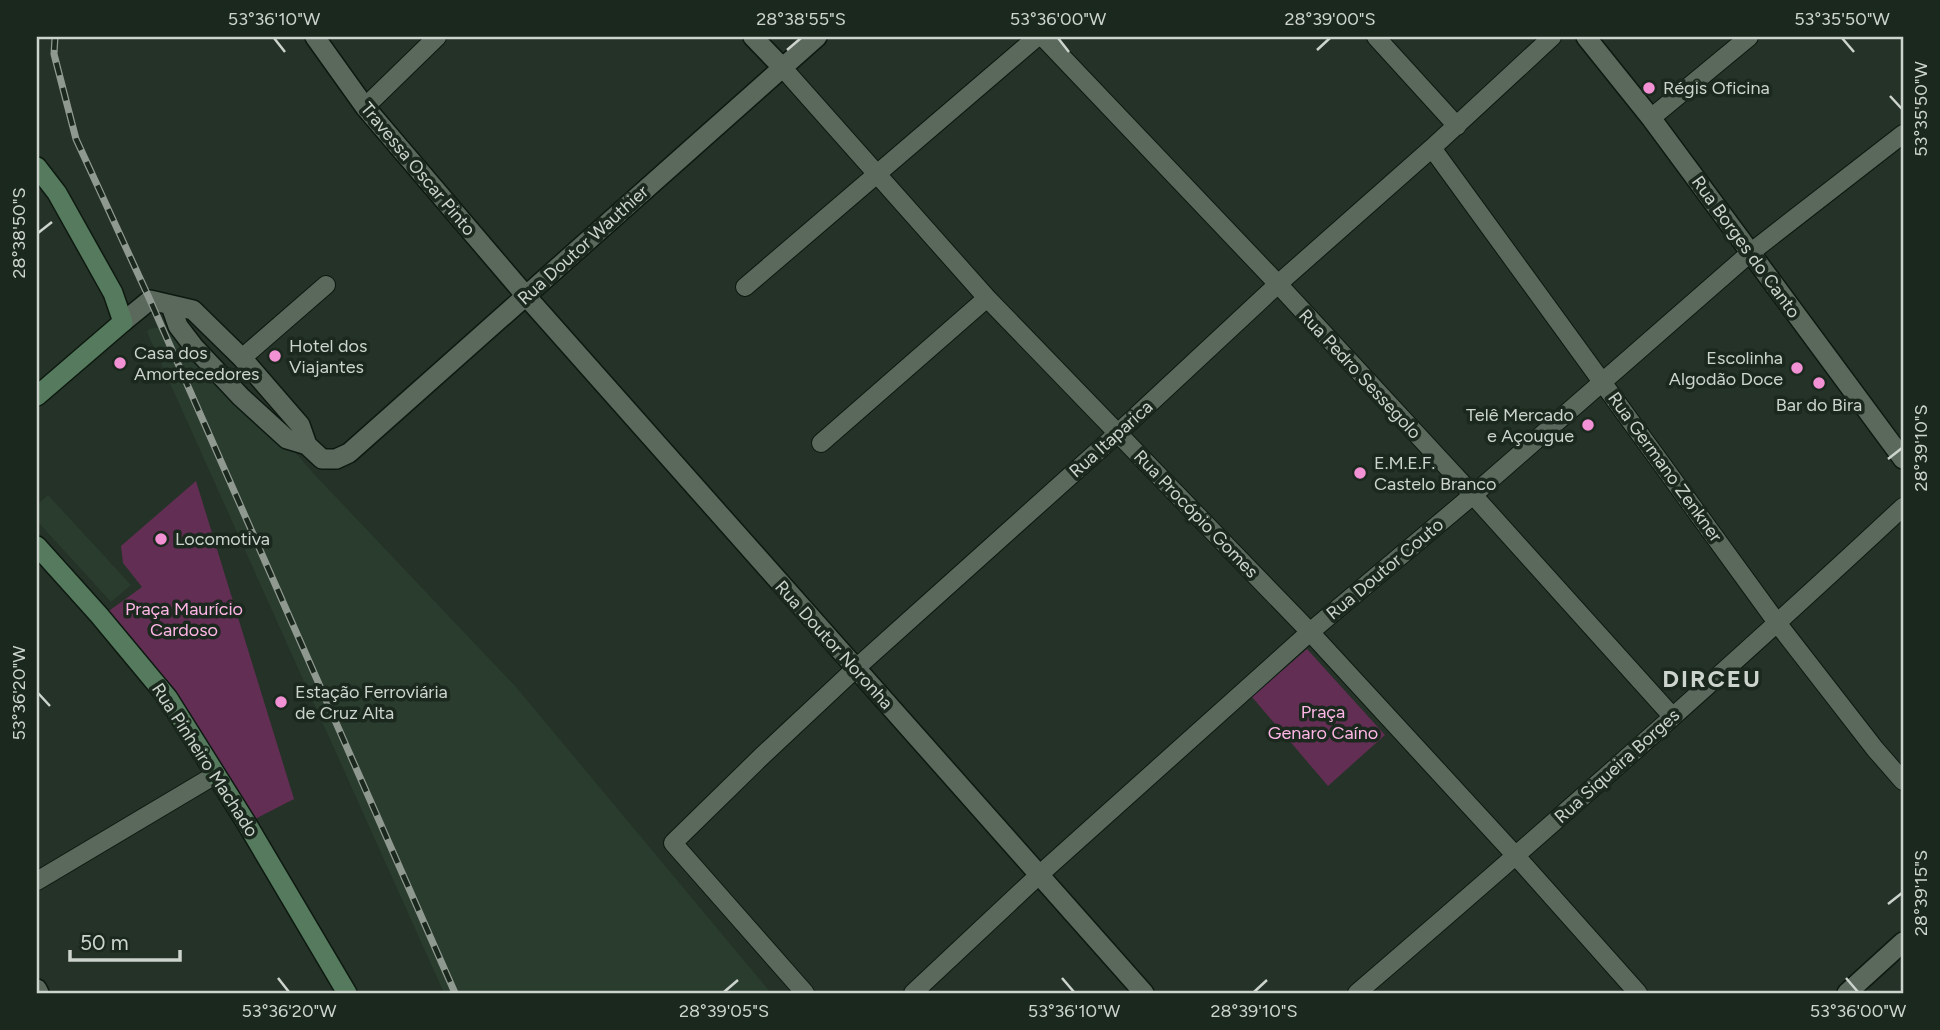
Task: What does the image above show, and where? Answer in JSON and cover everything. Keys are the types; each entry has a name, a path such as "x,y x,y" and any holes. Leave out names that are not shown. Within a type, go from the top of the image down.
{"main road":[{"path":"37,167 57,193 113,293 123,322 37,396"},
{"name":"Rua Pinheiro Machado","path":"37,546 168,698 247,824 347,993"}],"street":[{"name":"Travessa Oscar Pinto","path":"315,37 365,107 526,296"},
{"path":"365,107 438,37"},
{"name":"Rua Procópio Gomes","path":"753,37 987,298 1310,632 1638,993"},
{"name":"Rua Doutor Wauthier","path":"307,445 322,459 336,459 349,453 817,37"},
{"path":"745,287 1037,37"},
{"name":"Rua Pedro Sessegolo","path":"1043,37 1278,284 1672,716"},
{"path":"1376,37 1457,125"},
{"name":"Rua Itaparica","path":"805,993 673,843 855,669 1552,37"},
{"name":"Rua Borges do Canto","path":"1586,37 1651,118 1903,458"},
{"path":"1651,118 1749,37"},
{"name":"Rua Doutor Couto","path":"913,993 1039,874 1310,632 1473,495 1750,253 1903,134"},
{"name":"Rua Germano Zenkner","path":"1432,148 1778,624 1903,782"},
{"path":"242,358 326,285"},
{"name":"Rua Doutor Noronha","path":"526,296 1144,993"},
{"path":"821,443 987,298"},
{"path":"123,322 150,299 193,310 242,358 300,425 307,445"},
{"path":"171,306 178,327 241,397 287,439 307,445"},
{"name":"Rua Siqueira Borges","path":"1357,993 1778,624 1903,507"},
{"path":"37,881 215,775"},
{"path":"1847,993 1903,942"},
{"path":"37,989 40,993"}],"shaded area":[{"path":"184,323 314,474 516,687 771,993 444,993 147,332 149,329"},
{"path":"48,495 131,585 111,602 37,521 37,505"}],"green space":[{"name":"Praça Maurício Cardoso","path":"196,481 294,799 251,821 175,690 106,613 142,587 123,563 121,546"},
{"name":"Praça Genaro Caíno","path":"1307,649 1385,735 1328,786 1252,697"}],"railway":[{"path":"55,37 54,54 76,139 150,300 455,993"}],"place":[{"name":"Régis Oficina","path":"1649,88"},
{"name":"Hotel dos Viajantes","path":"275,356"},
{"name":"Casa dos Amortecedores","path":"120,363"},
{"name":"Escolinha Algodão Doce","path":"1797,368"},
{"name":"Bar do Bira","path":"1819,383"},
{"name":"Telê Mercado e Açougue","path":"1588,425"},
{"name":"E.M.E.F. Castelo Branco","path":"1360,473"},
{"name":"Locomotiva","path":"161,539"},
{"name":"Estação Ferroviária de Cruz Alta","path":"281,702"}],"district":[{"name":"DIRCEU","path":"1712,678"}]}
